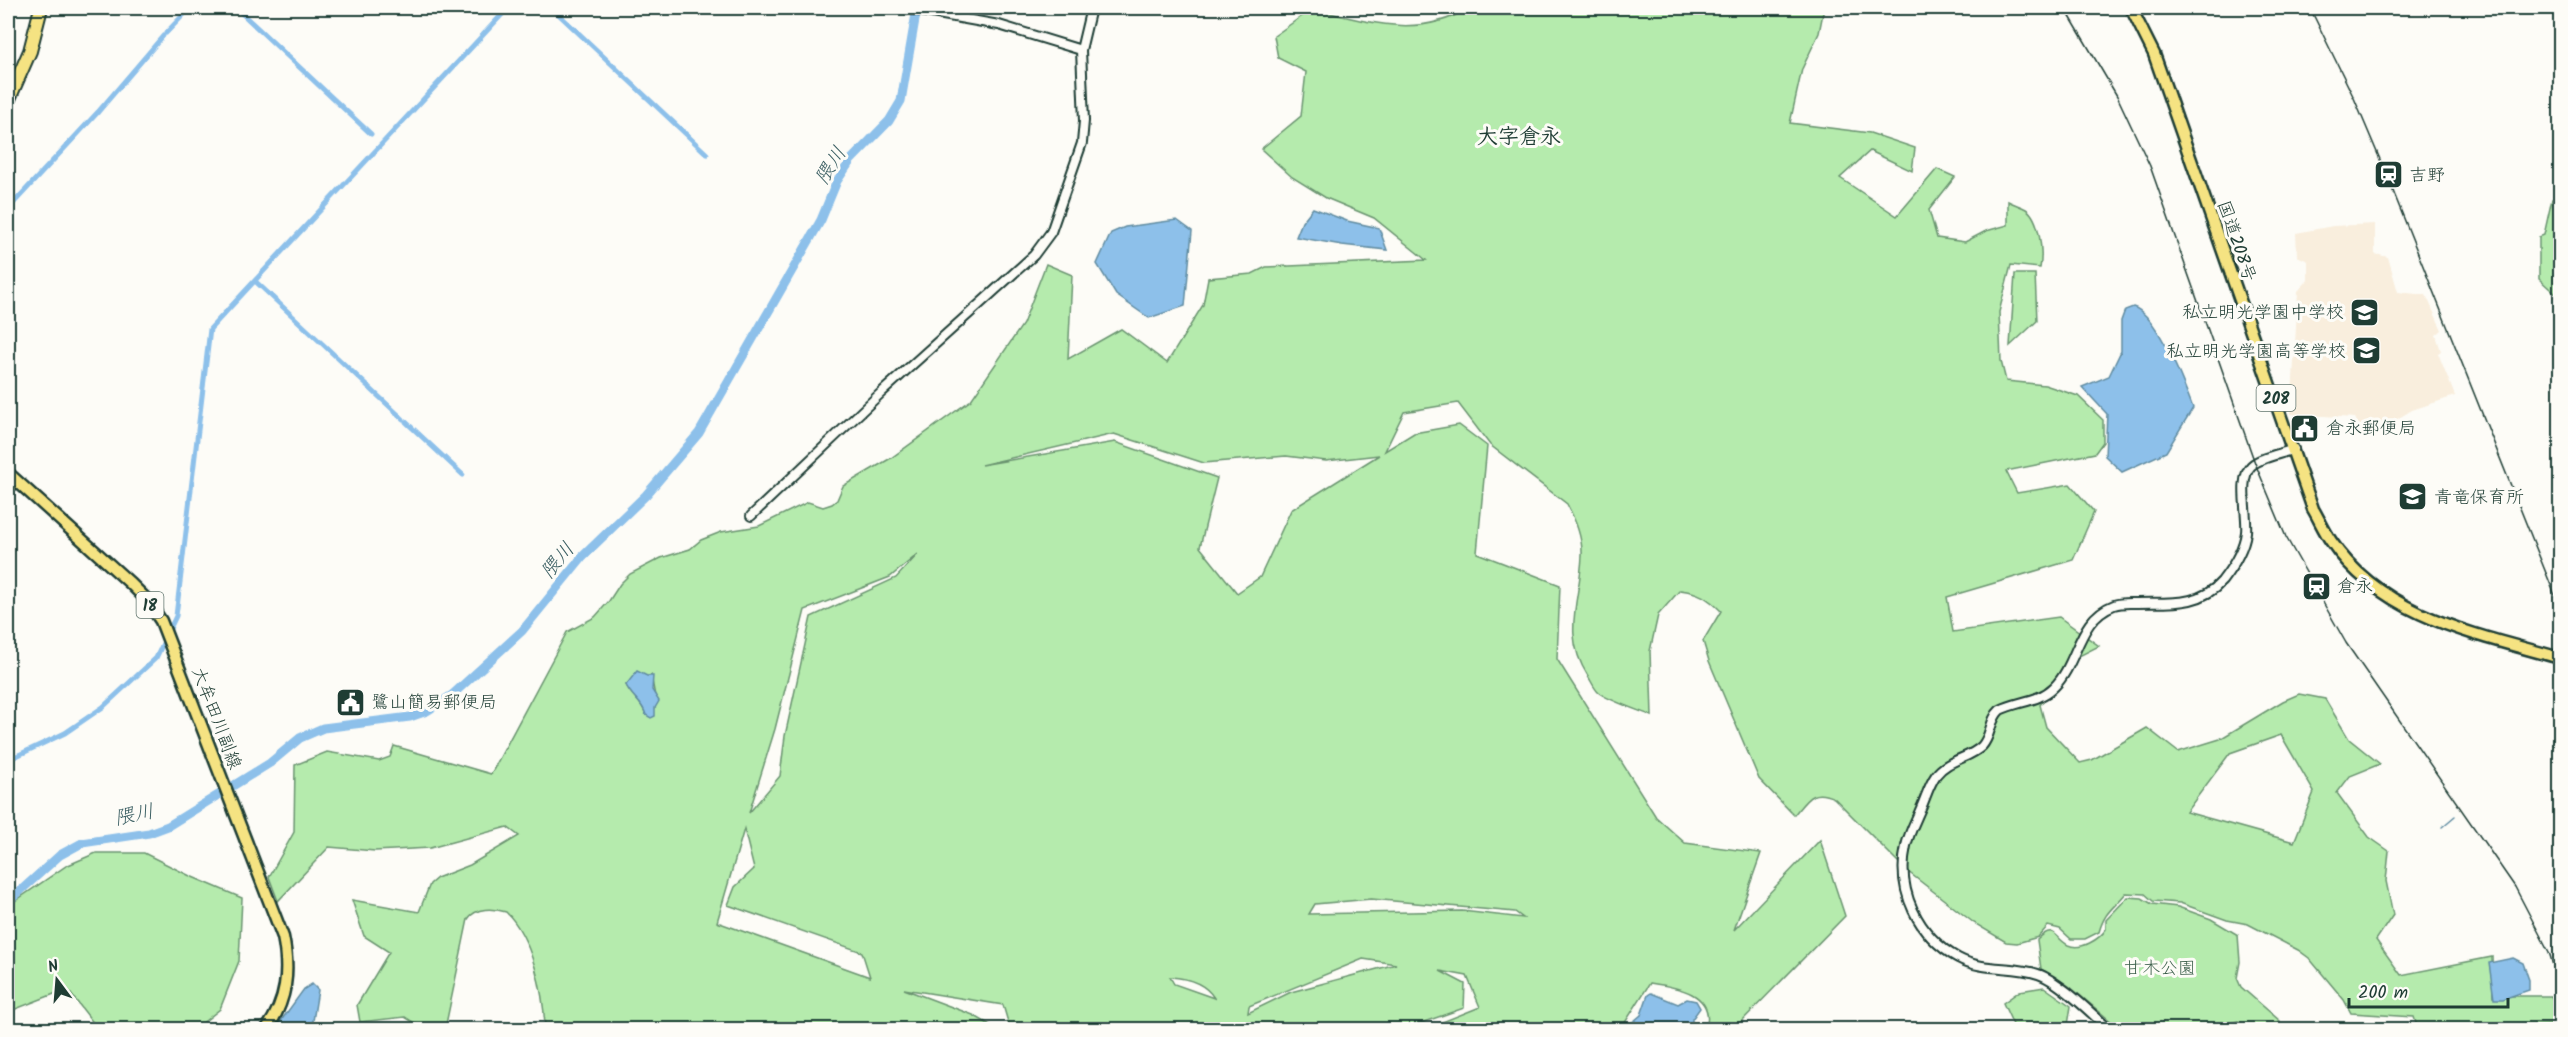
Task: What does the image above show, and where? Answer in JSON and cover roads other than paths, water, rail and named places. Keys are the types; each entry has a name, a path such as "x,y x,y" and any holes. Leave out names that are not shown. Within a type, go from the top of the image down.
{"highway":[{"path":"8,91 24,54 36,8"},
{"path":"8,101 30,51 41,8"}],"main road":[{"name":"国道208号","path":"2131,8 2154,54 2294,449 2313,509 2331,541 2370,583 2398,603 2435,620 2560,658"},
{"name":"大牟田川副線","path":"8,473 147,600 161,621 283,937 288,960 283,1000 266,1029"}],"street":[{"path":"907,8 999,25 1081,50"},
{"path":"751,516 882,392 1034,255 1048,238 1076,163 1084,132 1081,50 1091,8"},
{"path":"2110,1029 2051,980 2038,974 1970,964 1955,957 1934,940 1910,909 1904,882 1906,846 1930,785 1937,774 1948,764 1980,748 1986,739 1995,714 2000,710 2042,696 2054,687 2068,669 2082,633 2094,620 2116,604 2189,601 2203,596 2218,585 2229,572 2244,544 2246,532 2245,481 2248,469 2255,463 2294,449"}],"water":[{"path":"1313,208 1347,221 1379,228 1387,250 1296,237 1302,222"},
{"path":"1177,220 1192,231 1185,306 1149,318 1116,295 1097,264 1111,233 1125,227"},
{"path":"2133,307 2152,323 2161,336 2193,408 2166,452 2122,472 2105,456 2107,414 2082,387 2109,376 2121,351 2121,321 2125,310"},
{"path":"637,671 653,676 652,690 659,701 655,708 655,716 651,718 646,715 626,685"},
{"path":"2513,958 2523,963 2529,980 2529,990 2503,999 2494,999 2489,963"},
{"path":"312,984 318,990 313,1021 309,1029 275,1029 304,989"},
{"path":"1651,993 1678,1004 1687,999 1696,1001 1700,1008 1692,1019 1692,1029 1628,1029 1628,1026 1641,1015 1648,995"}],"waterway":[{"path":"166,33 190,8"},
{"path":"236,8 371,134"},
{"path":"8,760 65,733 103,707 156,658 176,616 210,329 508,8"},
{"path":"552,8 707,154"},
{"name":"隈川","path":"8,902 60,855 82,843 149,833 168,826 270,763 300,738 323,728 410,717 427,711 452,695 522,631 583,556 646,495 699,433 821,220 837,181 851,160 889,121 901,101 917,8"},
{"path":"8,209 98,112 163,36"},
{"path":"255,281 403,419"},
{"path":"406,422 463,475"},
{"path":"2442,827 2455,816"}],"railway":[{"path":"2065,8 2117,96 2150,166 2255,463 2286,537 2346,643 2515,887 2549,952 2560,988"},
{"path":"2310,8 2354,98 2387,176 2560,608"}],"place":[{"name":"吉野","path":"2388,175"},
{"name":"私立明光学園中学校","path":"2365,312"},
{"name":"私立明光学園高等学校","path":"2367,351"},
{"name":"倉永郵便局","path":"2305,428"},
{"name":"青竜保育所","path":"2413,497"},
{"name":"倉永","path":"2316,586"},
{"name":"鷺山簡易郵便局","path":"350,702"}],"district":[{"name":"大字倉永","path":"1519,136"}],"park label":[{"name":"甘木公園","path":"2160,968"}]}
